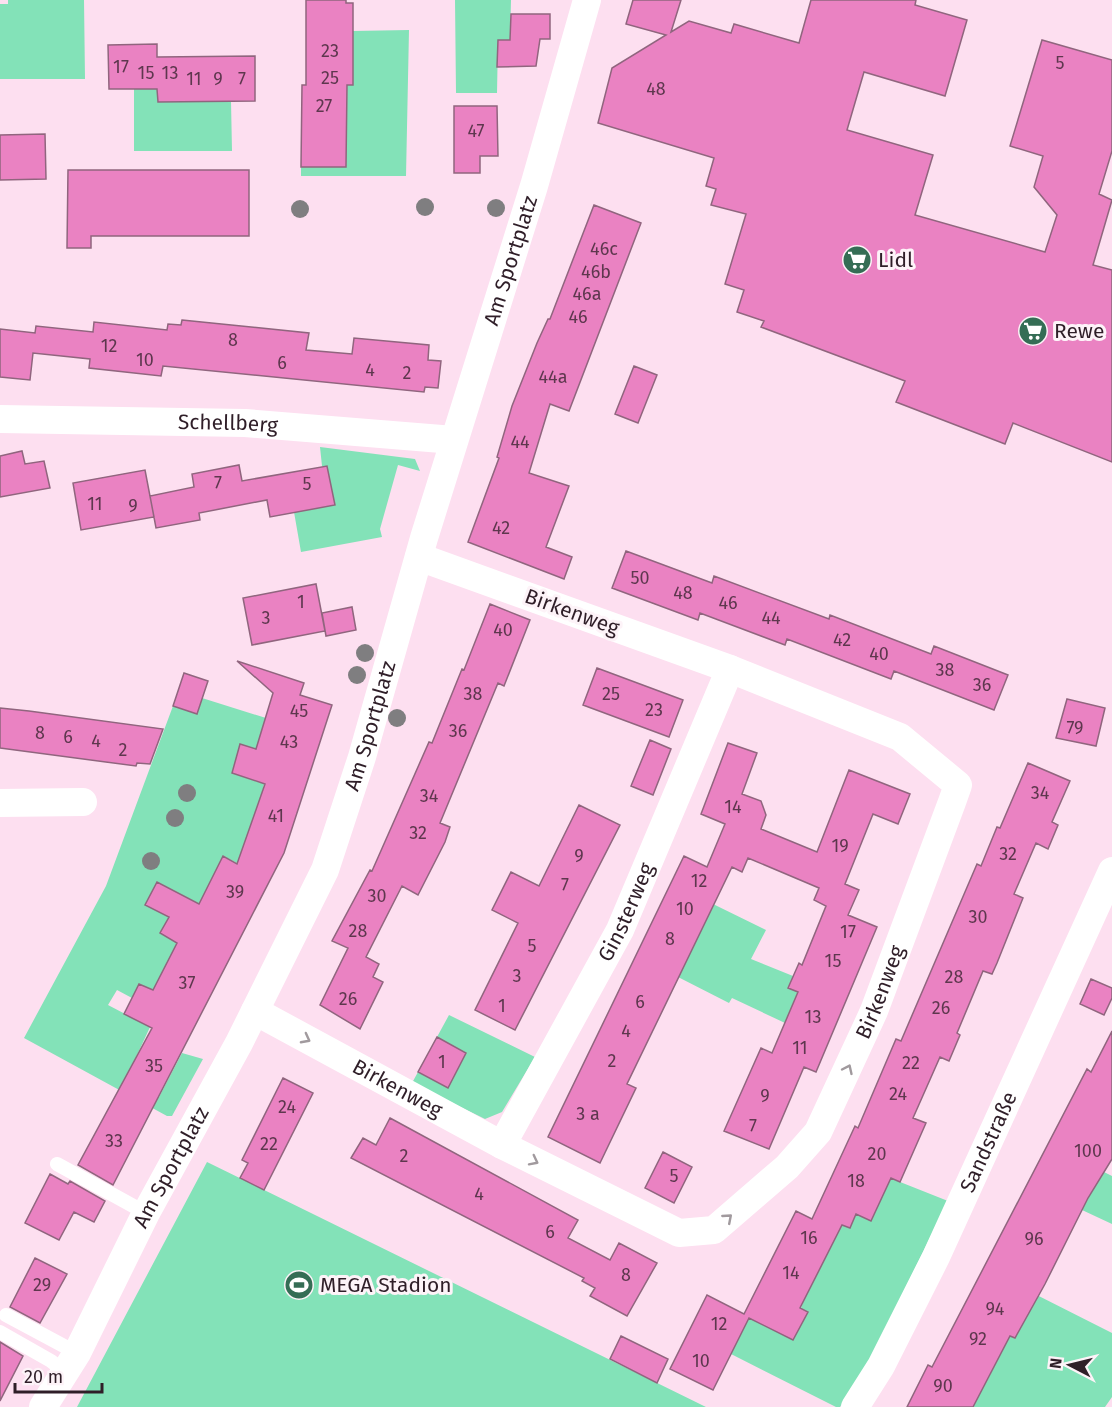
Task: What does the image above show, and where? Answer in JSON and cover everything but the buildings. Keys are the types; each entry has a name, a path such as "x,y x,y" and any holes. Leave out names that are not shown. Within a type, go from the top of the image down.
{"street":[{"name":"Am Sportplatz","path":"43,1407 71,1363 146,1213 255,1011 324,870 363,757 419,557 534,186 587,0"},
{"name":"Schellberg","path":"0,419 245,423 454,440"},
{"name":"Birkenweg","path":"255,1011 502,1145 679,1233 714,1230 787,1167 818,1132 874,1011 958,785 900,737 730,669 419,557"},
{"name":"Ginsterweg","path":"502,1145 620,930 730,669"},
{"path":"0,803 83,802"},
{"name":"Sandstraße","path":"855,1407 881,1366 936,1257 1112,871"}],"lane":[{"path":"57,1164 146,1213"},
{"path":"6,1315 71,1363"},
{"path":"0,1332 51,1360 71,1363"}],"green space":[{"path":"8,0 84,0 85,79 0,79 0,4 8,4"},
{"path":"455,0 511,0 510,40 498,40 497,93 456,93"},
{"path":"409,30 406,176 301,176 301,167 346,166 346,85 353,85 353,31"},
{"path":"134,89 157,89 158,102 231,101 232,151 134,151"},
{"path":"320,447 415,459 420,471 398,465 380,529 382,537 301,552 294,512 334,505 327,466 322,466"},
{"path":"202,698 266,718 256,749 237,757 232,773 264,784 247,868 223,856 199,904 157,882 146,905 169,917 160,933 184,947 162,973 153,990 132,998 117,990 108,1005 150,1027 126,1079 159,1097 182,1053 203,1059 172,1116 167,1116 24,1038 106,886 173,706 197,714"},
{"path":"713,904 766,930 751,959 793,976 789,988 798,992 785,1023 732,998 729,1003 678,977"},
{"path":"449,1015 535,1057 502,1112 485,1119 412,1083 418,1072 448,1088 466,1053 437,1037"},
{"name":"MEGA Stadion","path":"207,1162 706,1407 77,1407"},
{"path":"1102,1171 1112,1176 1112,1224 1082,1210"},
{"path":"885,1176 948,1201 872,1356 840,1407 836,1407 731,1354 749,1316 793,1340 807,1312 801,1308 803,1302 842,1225 850,1228 856,1214"},
{"path":"1007,1280 1112,1333 1112,1397 1105,1407 973,1407 962,1366 988,1379 1010,1336 1015,1338"}],"place":[{"name":"Lidl","path":"857,260"},
{"name":"Rewe","path":"1033,331"},
{"name":"MEGA Stadion","path":"299,1285"}]}
